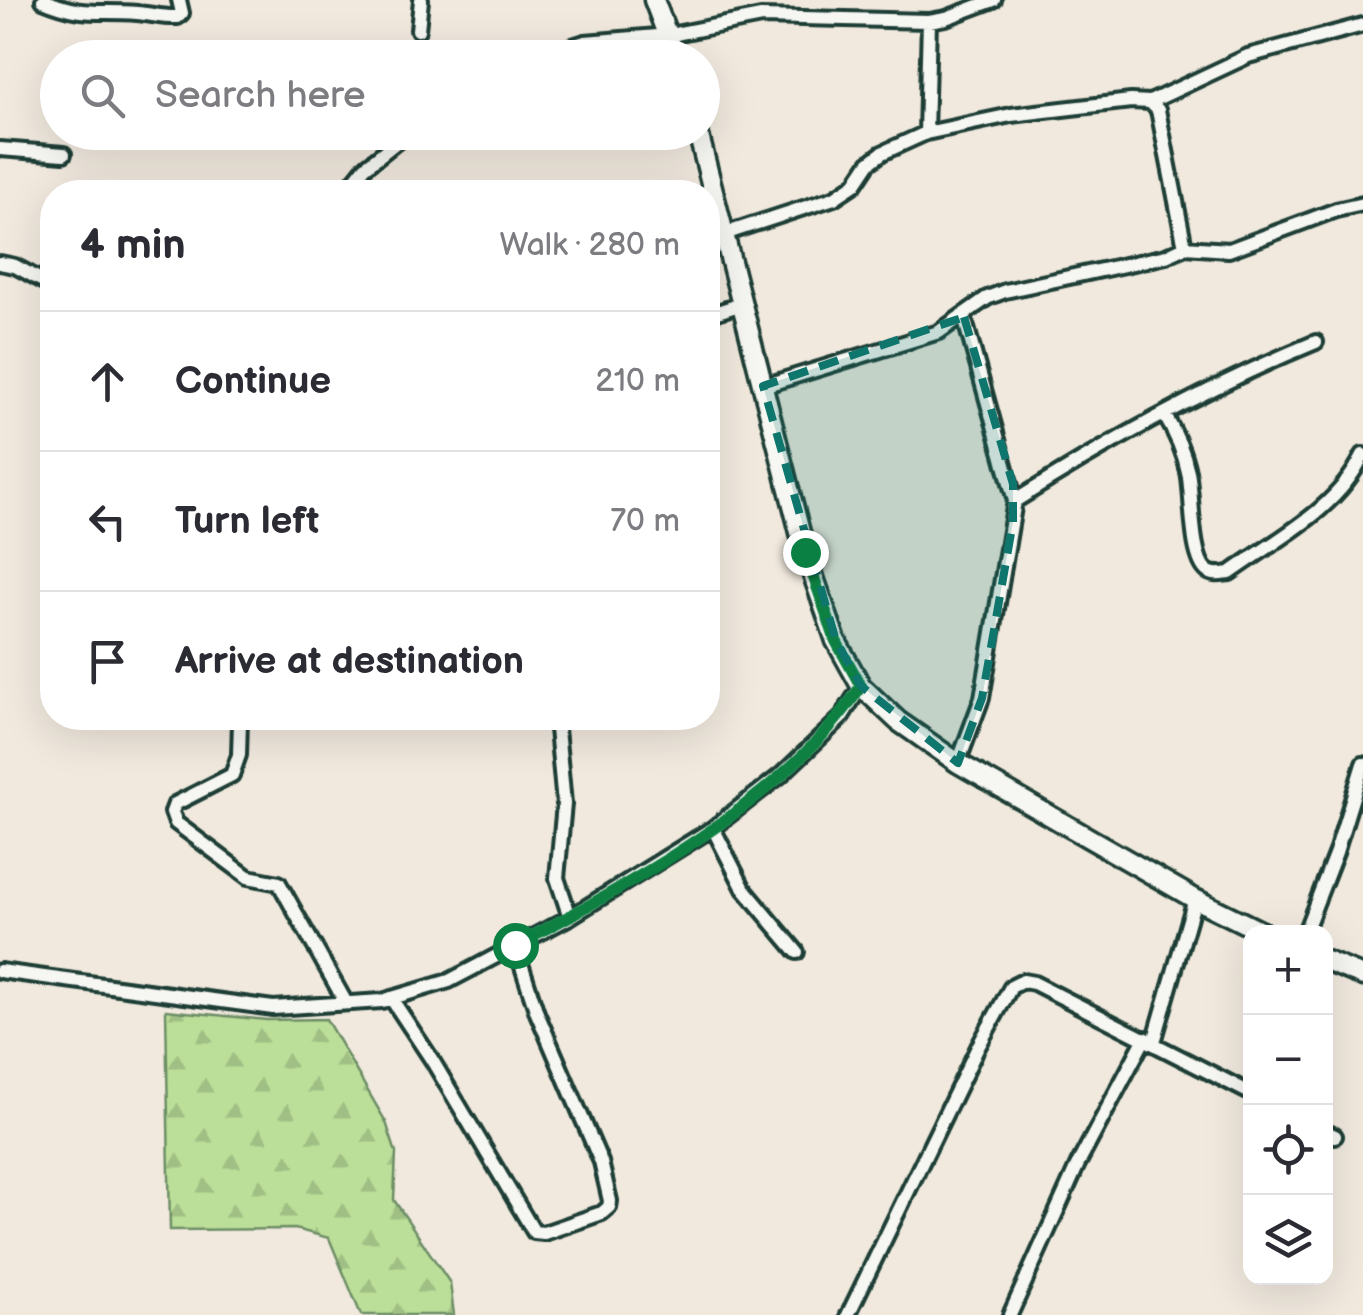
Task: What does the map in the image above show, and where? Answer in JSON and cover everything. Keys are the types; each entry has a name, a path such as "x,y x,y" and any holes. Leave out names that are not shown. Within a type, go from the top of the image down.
{"main road":[{"path":"654,0 671,40"},
{"path":"703,150 710,180"},
{"path":"720,218 805,552 836,641 861,686 898,722 958,764 1194,899 1248,925"},
{"path":"1333,964 1363,976"}],"street":[{"path":"42,0 77,13 142,13 170,18 182,13 180,0"},
{"path":"418,30 421,0"},
{"path":"609,40 670,35 761,17 929,20 946,18 994,0"},
{"path":"926,132 929,20"},
{"path":"724,234 834,198 855,184 882,153 926,132 1011,114 1132,100 1150,102 1248,56 1363,25"},
{"path":"1150,102 1158,110 1185,247"},
{"path":"0,149 64,154"},
{"path":"354,180 386,150"},
{"path":"764,386 939,332 987,298 1006,291 1166,256 1185,247 1229,250 1336,210 1363,204"},
{"path":"0,263 40,280"},
{"path":"720,310 742,304"},
{"path":"958,764 982,698 1015,501 964,317"},
{"path":"1015,501 1164,414 1246,371 1316,342"},
{"path":"1164,414 1181,446 1188,471 1196,542 1203,566 1218,575 1230,573 1330,502 1345,486 1363,455"},
{"path":"0,971 273,1008 391,998 450,981 570,917 713,828 780,775 840,718 861,686"},
{"path":"240,730 239,755 232,775 176,804 172,812 176,823 248,877 279,883 346,1003"},
{"path":"557,730 564,804 558,878 570,917"},
{"path":"1308,925 1336,852 1363,764"},
{"path":"713,828 744,889 798,952"},
{"path":"1010,1315 1078,1164 1149,1040 1194,899"},
{"path":"391,998 534,1232 544,1233 602,1212 610,1201 601,1162 537,1013 515,945"},
{"path":"848,1315 1011,986 1024,981 1034,983 1243,1089"}],"highlighted area":[{"path":"964,317 1013,484 1013,522 982,698 958,763 861,686 836,641 763,386"}],"green space":[{"path":"166,1010 267,1020 326,1019 386,1122 396,1153 394,1200 450,1283 454,1315 361,1315 329,1238 295,1229 170,1230"}],"route":[{"path":"515,945 570,917 713,828 780,775 840,718 861,686 836,641 805,552"}]}
